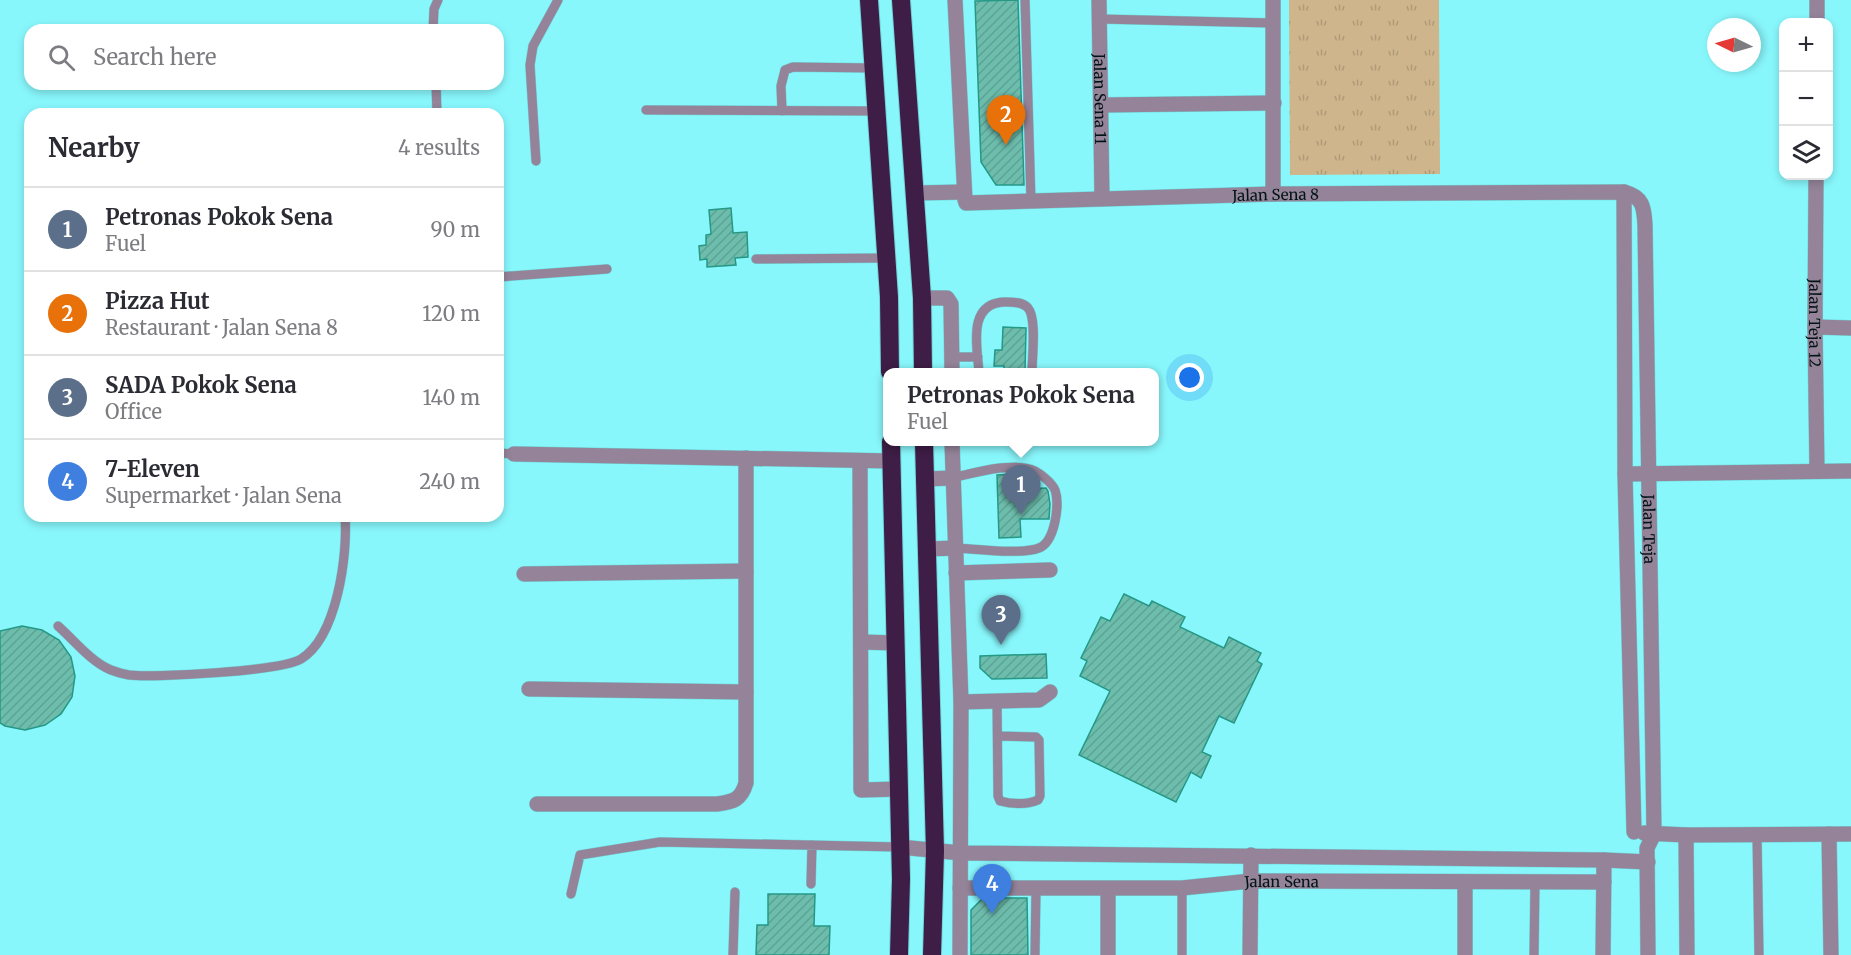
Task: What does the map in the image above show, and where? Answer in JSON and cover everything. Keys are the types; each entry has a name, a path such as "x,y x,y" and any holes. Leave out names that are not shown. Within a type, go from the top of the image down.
{"highway":[{"path":"869,0 889,297 890,368"},
{"path":"901,0 922,298 923,368"},
{"path":"891,446 900,847 899,955"},
{"path":"924,446 934,851 932,955"}],"street":[{"path":"915,193 964,192 955,0"},
{"name":"Jalan Sena 11","path":"1100,0 1102,198"},
{"path":"1273,0 1273,195"},
{"path":"1817,0 1817,18"},
{"path":"1101,105 1274,103"},
{"name":"Jalan Teja 12","path":"1816,180 1817,471"},
{"name":"Jalan Sena 8","path":"964,192 965,200 970,204 1102,198 1624,192"},
{"name":"Jalan Teja","path":"1648,955 1649,848 1649,474 1645,225 1644,204 1638,197 1624,192 1625,474 1634,832 1649,848"},
{"path":"922,298 947,298 951,304 952,365"},
{"path":"1815,327 1851,328"},
{"path":"952,446 961,702 960,955"},
{"path":"514,454 892,461"},
{"path":"537,804 717,804 732,802 739,798 746,783 746,458"},
{"path":"860,461 861,790 899,789"},
{"path":"1625,474 1851,471"},
{"path":"925,479 952,478"},
{"path":"927,549 956,548"},
{"path":"956,573 1050,570"},
{"path":"524,574 746,571"},
{"path":"862,642 896,643"},
{"path":"529,689 746,692"},
{"path":"961,702 1039,700 1050,692"},
{"path":"1829,834 1831,955"},
{"path":"900,847 961,853 1604,860 1686,835 1851,834"},
{"path":"1686,835 1688,955"},
{"path":"1250,955 1251,855"},
{"path":"1603,955 1604,860"},
{"name":"Jalan Sena","path":"960,888 1182,888 1251,881 1604,882"},
{"path":"1465,882 1465,955"},
{"path":"1108,889 1108,955"}],"lane":[{"path":"433,24 434,9 438,0"},
{"path":"536,161 531,54 558,0"},
{"path":"1025,0 1031,201"},
{"path":"1100,19 1273,23"},
{"path":"782,111 781,86 785,70 793,67 874,68"},
{"path":"436,90 437,108"},
{"path":"646,110 877,111"},
{"path":"756,259 886,258"},
{"path":"504,277 607,269"},
{"path":"979,368 979,315 987,306 996,303 1021,303 1028,307 1032,318 1032,368"},
{"path":"952,365 978,357"},
{"path":"504,453 514,454"},
{"path":"952,478 993,469 1022,468 1034,471 1047,480 1054,489 1055,498 1056,517 1049,540 1041,548 1028,551 956,548"},
{"path":"58,626 109,669 127,675 177,674 282,666 302,659 322,637 336,606 345,522"},
{"path":"997,701 998,796 1000,801 1029,803 1038,800 1040,796 1039,740 1036,736 998,736"},
{"path":"1757,835 1759,955"},
{"path":"571,894 580,855 660,842 900,847"},
{"path":"811,884 813,845"},
{"path":"1534,955 1535,882"},
{"path":"1182,888 1182,955"},
{"path":"1035,955 1036,889"},
{"path":"733,955 735,892"}],"green space":[{"path":"1289,0 1439,0 1440,174 1290,175"}],"building":[{"path":"1018,0 1024,185 996,185 981,162 975,1"},
{"path":"731,208 733,233 747,232 748,257 735,258 736,265 707,267 707,259 700,260 699,246 706,245 706,235 711,234 709,210"},
{"path":"1003,327 1026,328 1025,368 994,366 995,350 1002,350"},
{"path":"1020,474 1020,489 1046,488 1048,491 1049,519 1020,519 1021,537 999,538 997,475"},
{"path":"1124,594 1149,606 1152,601 1185,617 1180,627 1224,648 1229,637 1261,653 1257,661 1262,664 1234,723 1219,716 1202,752 1211,756 1201,778 1191,772 1176,802 1079,755 1110,691 1080,676 1087,661 1081,658 1101,617 1110,621"},
{"path":"22,626 42,630 59,640 71,657 75,676 72,697 61,714 45,725 25,730 0,723 0,631"},
{"path":"1046,654 1047,678 992,679 980,668 980,656"},
{"path":"768,894 815,894 814,926 830,926 829,955 756,955 757,925 768,925"},
{"path":"983,898 1027,898 1028,955 971,955 971,910"}],"place":[{"name":"Pizza Hut","path":"1006,145"},
{"name":"Petronas Pokok Sena","path":"1021,515"},
{"name":"SADA Pokok Sena","path":"1001,645"},
{"name":"7-Eleven","path":"992,914"}]}
